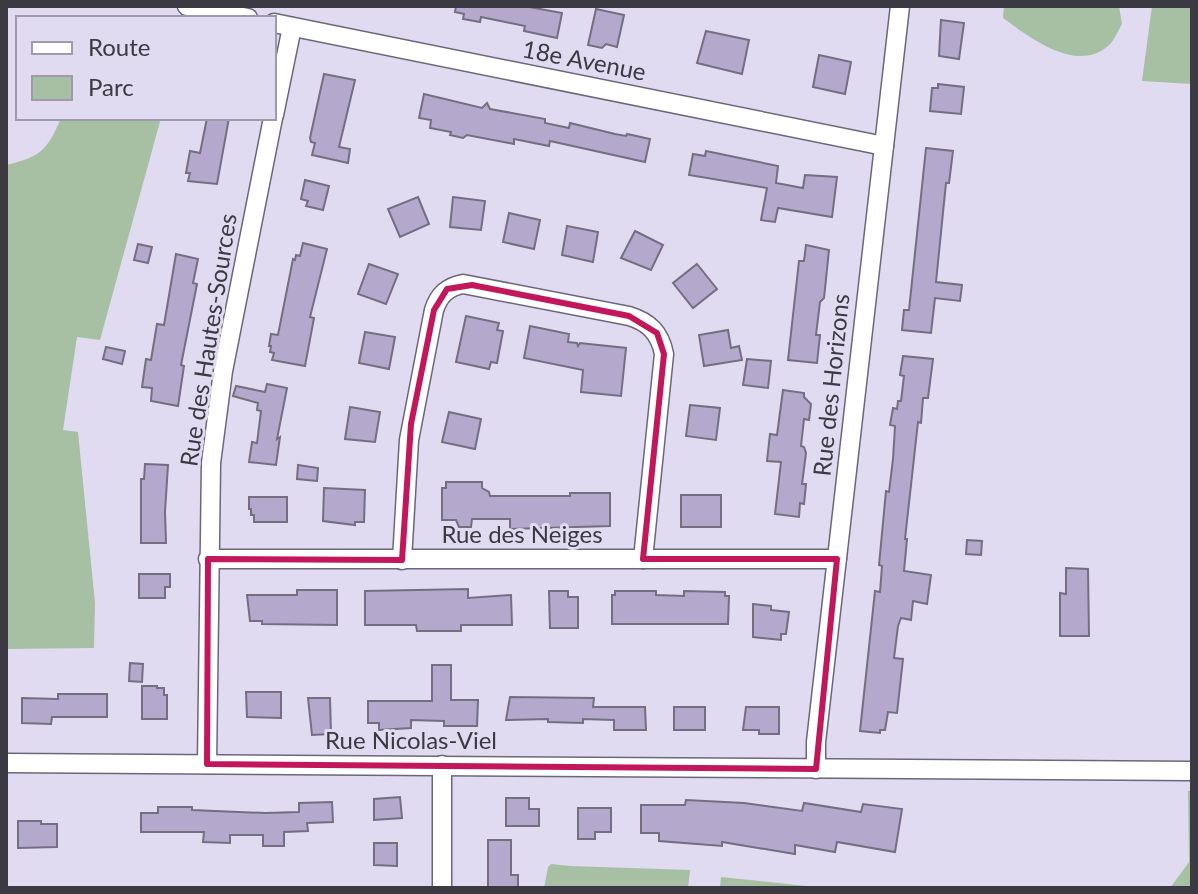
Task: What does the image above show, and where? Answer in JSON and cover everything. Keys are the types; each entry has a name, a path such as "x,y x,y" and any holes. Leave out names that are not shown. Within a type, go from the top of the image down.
{"street":[{"path":"187,6 238,16"},
{"name":"Rue des Horizons","path":"816,769 816,742 900,6"},
{"name":"18e Avenue","path":"283,25 884,146"},
{"name":"Rue des Hautes-Sources","path":"276,97 283,25"},
{"name":"Rue des Hautes-Sources","path":"207,764 211,463 216,417 273,120"},
{"path":"402,560 409,440 434,310 441,295 463,284 629,316 649,325 657,333 664,354 643,559"},
{"name":"Rue des Neiges","path":"208,559 837,559"},
{"name":"Rue Nicolas-Viel","path":"6,763 1192,771"},
{"path":"442,765 442,888"}],"highlighted area":[{"path":"472,285 629,316 657,333 664,354 643,559 837,559 816,769 207,764 208,559 402,560 411,424 434,310 447,289"}],"green space":[{"path":"1004,6 1119,6 1122,24 1110,44 1095,54 1067,54 1039,42 1003,18"},
{"path":"1152,6 1192,6 1192,84 1142,81"},
{"path":"60,120 160,120 100,340 77,337 63,430 78,432 95,603 94,648 6,649 6,165 35,155 51,138"},
{"path":"1188,791 1192,791 1192,888 1170,888 1189,862"},
{"path":"551,864 690,870 688,888 544,888"},
{"path":"721,877 825,888 720,888"}],"building":[{"path":"456,6 524,6 562,13 557,38 524,31 525,26 481,17 480,22 463,19 464,14 455,12"},
{"path":"596,9 624,15 617,47 588,45"},
{"path":"941,20 964,23 959,59 939,56"},
{"path":"706,31 749,40 742,74 697,63"},
{"path":"819,55 851,62 845,94 813,87"},
{"path":"324,74 355,80 339,147 350,149 348,163 312,155 315,143 310,138"},
{"path":"938,84 964,87 961,114 930,111 932,88 938,88"},
{"path":"424,94 482,108 487,103 490,109 545,119 545,123 569,128 570,123 650,139 645,162 550,141 549,146 514,139 514,144 450,135 451,132 430,128 431,120 419,118"},
{"path":"207,120 229,120 217,184 188,181 190,173 186,173 190,151 200,153"},
{"path":"926,148 953,151 949,183 946,183 936,282 962,285 960,301 935,298 931,333 902,330 904,310 909,310"},
{"path":"706,151 778,166 776,183 803,188 805,175 837,177 832,217 778,208 775,222 761,220 767,188 689,175 693,154 705,156"},
{"path":"305,180 329,186 323,210 306,206 308,201 301,199"},
{"path":"418,197 429,224 400,237 388,209"},
{"path":"453,197 485,201 481,230 450,227"},
{"path":"509,213 540,220 534,249 503,242"},
{"path":"567,226 598,232 593,262 562,255"},
{"path":"635,231 663,245 651,270 621,258"},
{"path":"303,243 327,249 310,317 314,318 305,366 272,360 274,353 270,352 269,346 271,334 278,335 293,259 296,255 300,256"},
{"path":"138,244 152,247 148,263 134,260"},
{"path":"806,245 829,250 816,335 820,335 817,363 788,360 799,261 804,261"},
{"path":"176,254 198,259 193,283 197,284 181,365 184,366 178,406 151,401 152,388 142,387 146,359 151,360 157,324 164,325"},
{"path":"369,264 398,274 386,304 358,294"},
{"path":"697,264 717,289 693,308 673,283"},
{"path":"466,316 499,323 497,330 503,331 497,363 491,362 489,369 456,362"},
{"path":"530,326 569,334 568,342 577,343 578,346 580,343 626,348 621,396 581,392 583,370 524,358"},
{"path":"728,330 731,348 739,346 742,360 704,366 699,335"},
{"path":"365,332 395,337 389,369 359,363"},
{"path":"106,347 125,351 122,364 103,359"},
{"path":"903,356 933,359 928,398 923,398 921,423 918,422 904,571 931,575 927,604 913,601 911,620 901,618 898,626 894,658 903,659 897,713 888,712 885,730 880,730 880,733 860,731 875,591 880,592 882,566 879,565 895,426 890,425 893,408 897,409 898,401 901,401"},
{"path":"747,359 771,361 768,388 743,385"},
{"path":"267,384 287,388 277,439 280,437 276,465 249,462 252,442 257,443 261,411 257,410 258,403 233,396 236,386 265,392"},
{"path":"783,390 804,393 811,404 809,420 804,419 801,446 806,453 802,484 806,484 799,517 775,514 781,462 767,461 770,434 777,435"},
{"path":"690,405 720,408 716,440 686,436"},
{"path":"350,407 380,412 375,442 345,439"},
{"path":"449,412 481,419 475,449 442,442"},
{"path":"145,464 168,465 166,543 141,543 141,479 144,479"},
{"path":"298,465 318,468 317,481 297,479"},
{"path":"446,482 482,482 482,488 490,496 610,493 610,526 510,529 510,519 472,519 471,527 459,527 456,520 442,520 442,488 446,488"},
{"path":"324,488 365,490 364,522 355,522 355,525 323,521"},
{"path":"681,495 721,495 721,527 681,527"},
{"path":"249,497 287,497 287,522 254,522"},
{"path":"967,540 982,541 981,555 966,554"},
{"path":"1066,568 1088,569 1089,636 1060,636 1060,593 1066,594"},
{"path":"139,574 170,574 170,587 165,587 165,598 139,598"},
{"path":"468,589 468,598 511,595 512,625 461,625 461,631 417,631 416,625 365,625 365,591"},
{"path":"297,590 337,590 337,625 262,624 262,621 250,621 247,595 297,595"},
{"path":"549,591 568,591 568,597 578,597 578,628 550,628"},
{"path":"615,591 656,591 656,595 684,596 684,591 725,592 725,596 729,596 728,624 612,624 612,595"},
{"path":"753,604 789,612 786,634 781,634 781,640 753,637"},
{"path":"130,663 143,664 142,682 129,681"},
{"path":"432,665 451,665 451,700 478,700 477,726 444,726 444,721 411,720 411,728 379,730 379,723 368,723 368,701 432,701"},
{"path":"142,686 164,688 167,719 142,719"},
{"path":"246,692 281,692 281,718 247,717"},
{"path":"58,694 107,694 107,717 52,717 51,724 22,723 22,698 58,699"},
{"path":"510,697 594,698 593,707 645,707 646,730 614,730 614,720 583,719 583,723 548,722 548,719 506,720"},
{"path":"308,698 330,698 331,734 312,735"},
{"path":"674,707 705,707 705,730 674,730"},
{"path":"746,707 779,707 779,734 743,730"},
{"path":"400,797 402,818 374,820 374,799"},
{"path":"506,798 529,798 529,809 539,809 539,826 506,826"},
{"path":"686,800 744,803 802,811 804,803 861,812 863,804 902,809 895,852 837,842 835,852 795,845 795,854 722,842 722,846 659,841 659,833 641,833 641,805 685,805"},
{"path":"332,802 333,822 307,823 308,831 284,832 284,846 263,846 263,835 230,835 230,843 203,842 204,832 141,832 141,813 158,813 158,807 265,813 299,812 299,803"},
{"path":"578,808 611,808 611,832 595,832 595,839 578,839"},
{"path":"18,821 57,824 57,847 18,848"},
{"path":"488,840 511,840 511,875 518,875 518,888 488,888"},
{"path":"374,843 397,843 397,866 374,865"}]}
